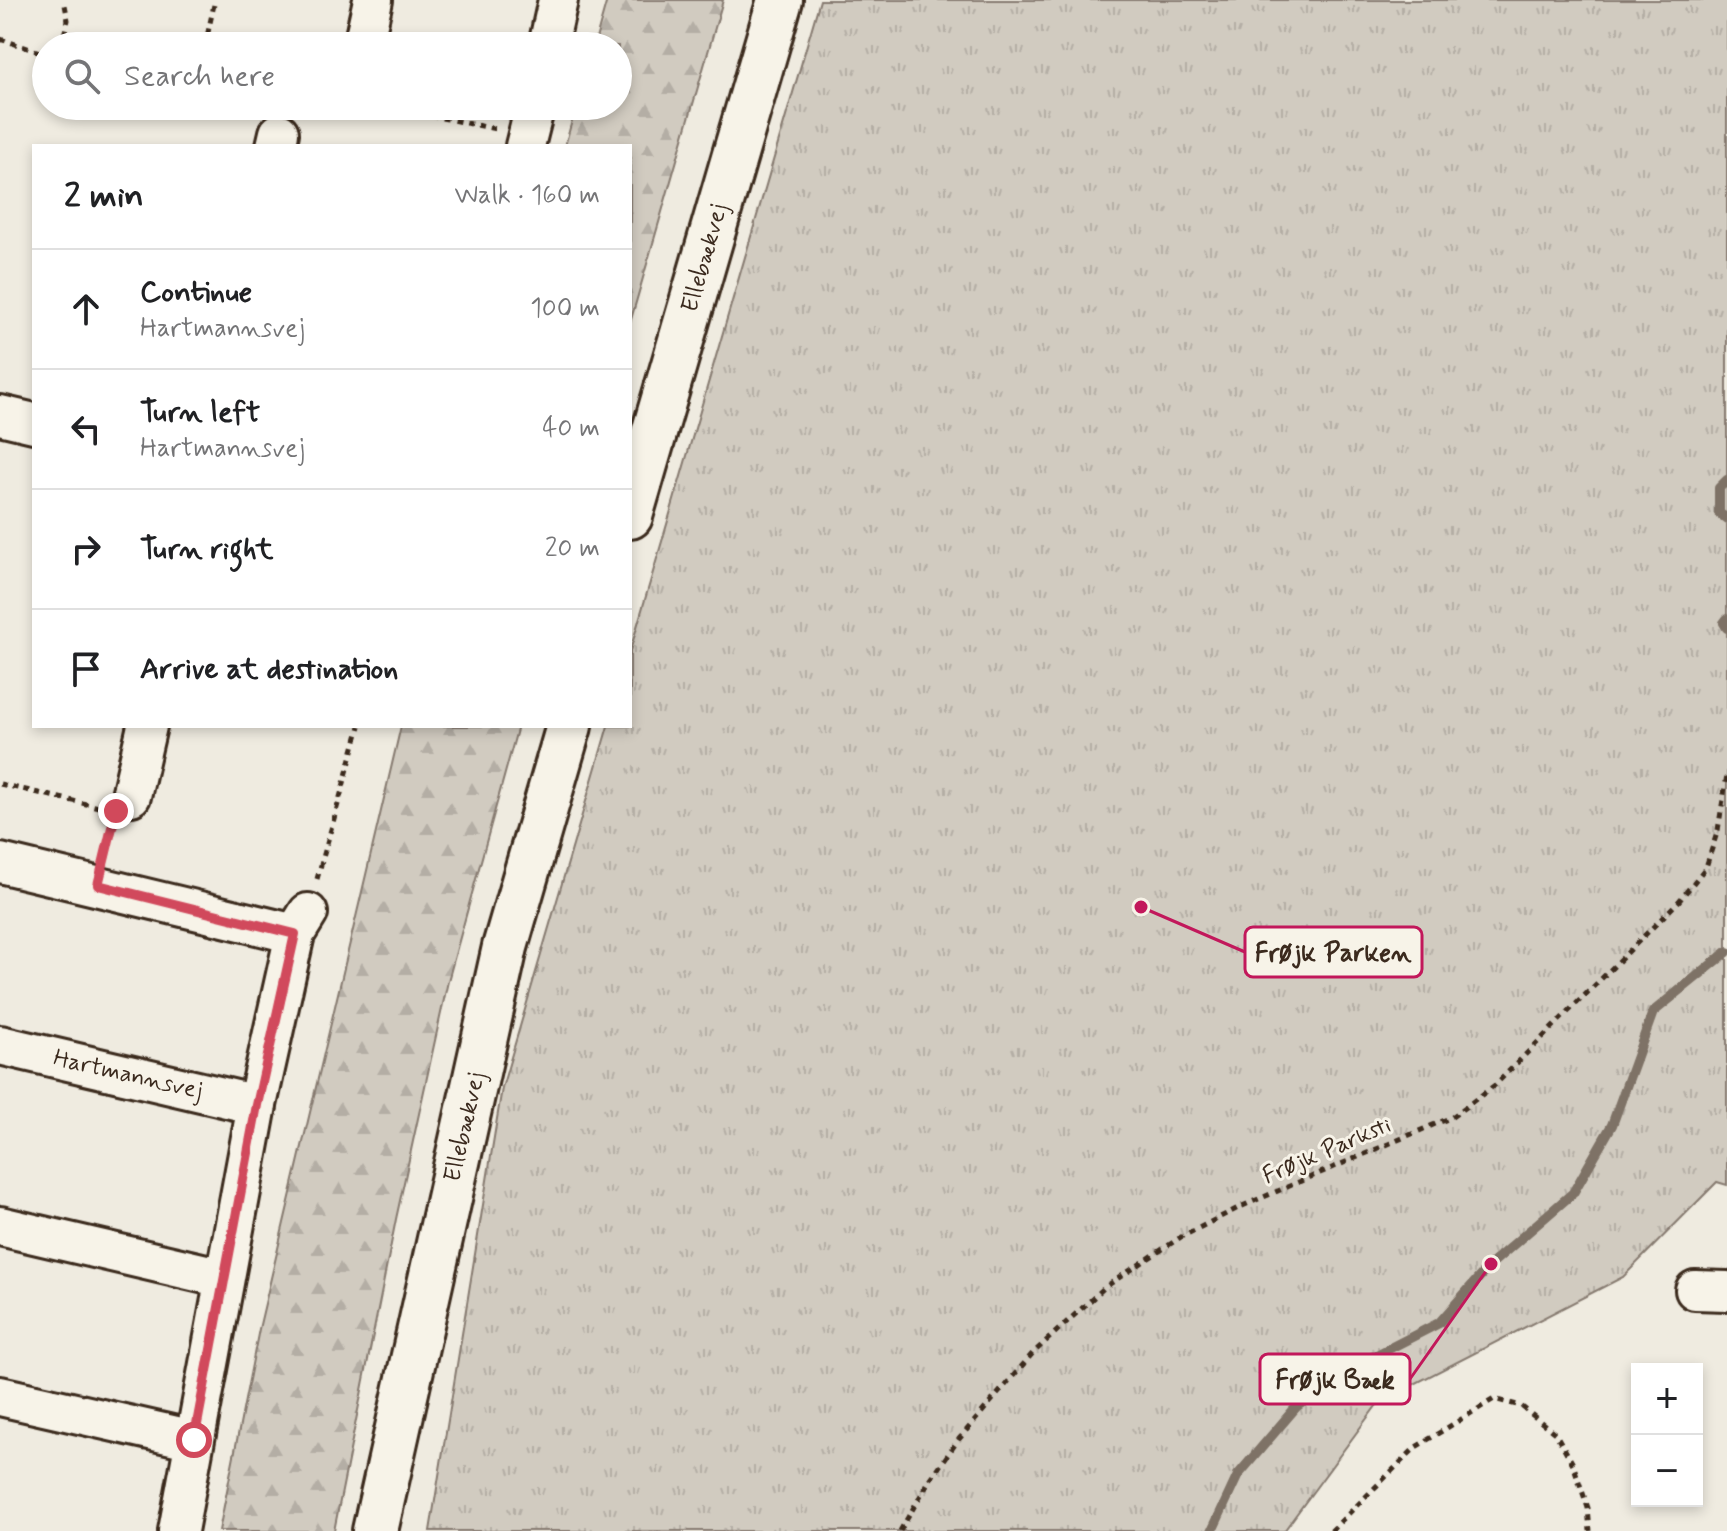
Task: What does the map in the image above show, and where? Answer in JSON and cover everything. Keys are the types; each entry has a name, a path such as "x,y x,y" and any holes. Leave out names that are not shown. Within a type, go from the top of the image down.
{"street":[{"path":"366,32 373,0"},
{"path":"551,32 558,0"},
{"name":"Ellebækvej","path":"632,509 780,0"},
{"path":"0,415 32,423"},
{"path":"123,804 146,728"},
{"name":"Ellebækvej","path":"375,1531 505,947 568,728"},
{"path":"0,863 301,924 257,1105 178,1531"},
{"name":"Hartmannsvej","path":"0,1045 257,1105"},
{"path":"0,1226 223,1278"},
{"path":"0,1396 194,1440"}],"path":[{"path":"64,0 68,20 65,32"},
{"path":"208,32 215,0"},
{"path":"0,39 32,49"},
{"path":"472,120 529,129"},
{"path":"301,924 359,728"},
{"name":"Frøjk Parksti","path":"900,1531 929,1481 959,1439 1033,1353 1105,1287 1193,1231 1240,1207 1452,1117 1495,1085 1679,901 1706,867 1718,830 1727,775"},
{"path":"0,784 123,804 98,885"},
{"path":"1331,1531 1416,1447 1494,1399 1521,1406 1556,1434 1573,1464 1588,1508 1590,1531"}],"green space":[{"path":"607,0 723,0 632,316 632,144 566,144 572,120 632,120 632,32 598,32"},
{"path":"820,0 1727,0 1727,1185 1717,1182 1623,1277 1379,1402 1284,1531 430,1531 502,1088 607,728 632,728 632,644"},
{"path":"401,728 517,728 448,981 396,1219 334,1531 219,1531 259,1329"}],"waterway":[{"path":"1727,480 1719,488 1719,513 1727,519"},
{"path":"1727,619 1724,623 1727,628"},
{"path":"1212,1531 1238,1475 1297,1406 1367,1360 1439,1323 1491,1264 1573,1193 1612,1125 1653,1012 1727,952"}],"place":[{"name":"Frøjk Parken","path":"1141,907"},
{"name":"Frøjk Bæk","path":"1491,1264"}],"route":[{"path":"116,811 98,885 295,934 257,1105 194,1440"}]}
